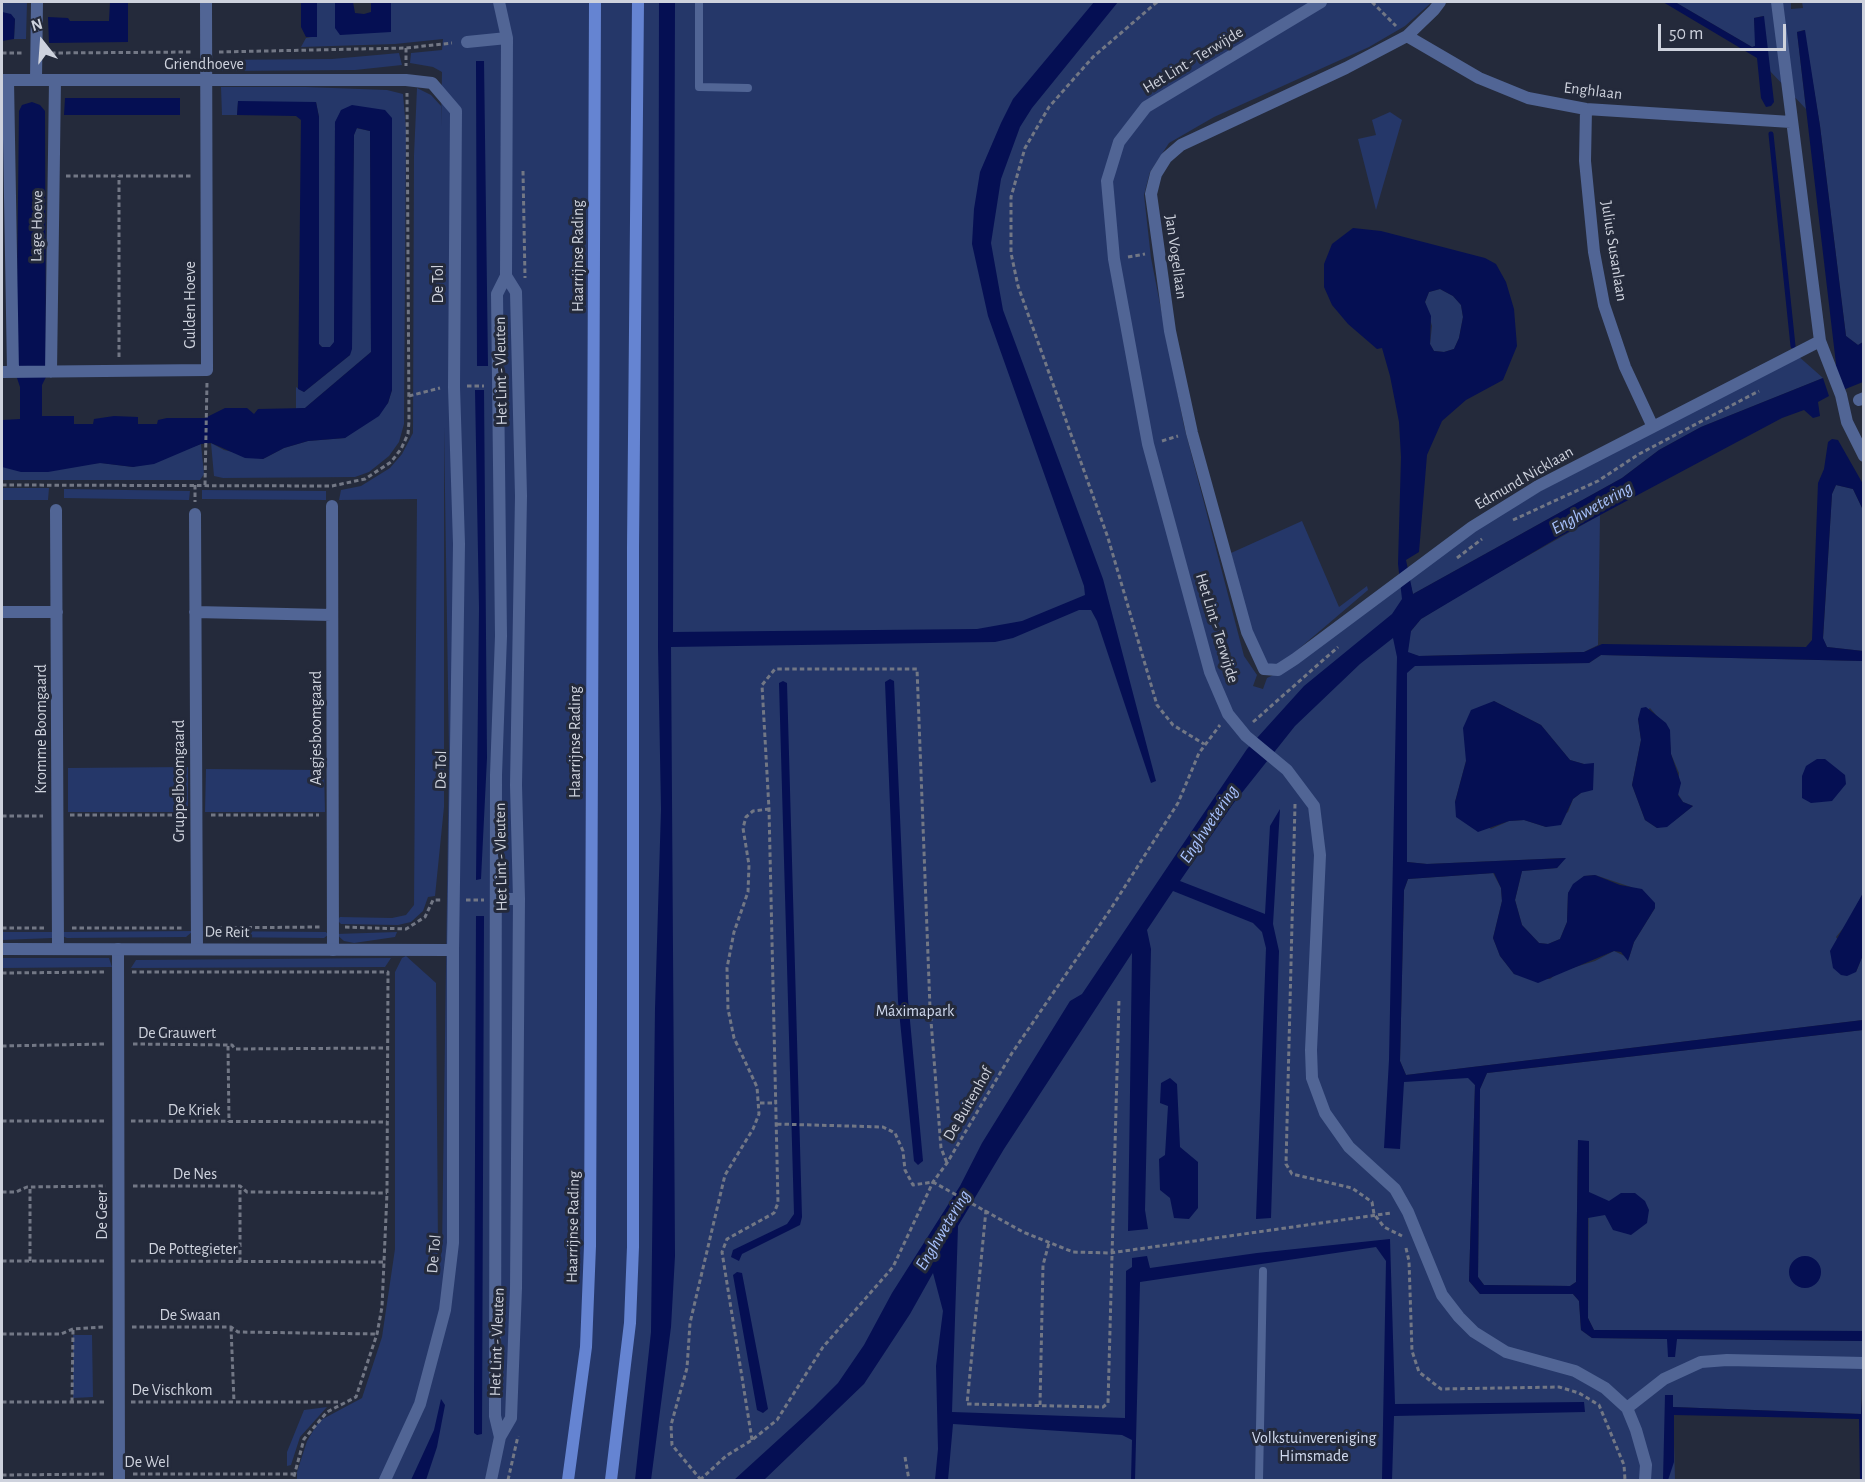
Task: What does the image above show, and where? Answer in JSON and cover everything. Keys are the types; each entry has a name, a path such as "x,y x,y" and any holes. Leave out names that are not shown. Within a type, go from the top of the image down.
{"main road":[{"name":"Haarrijnse Rading","path":"568,1480 586,1347 590,1246 595,2"},
{"path":"611,1480 630,1323 633,1247 633,547 638,2"}],"street":[{"path":"36,79 37,2"},
{"name":"Gulden Hoeve","path":"10,372 207,370 206,2"},
{"name":"Het Lint - Vleuten","path":"499,2 507,38 506,276 497,294 501,636 496,775 494,1287 495,1416 500,1437"},
{"name":"Het Lint - Terwijde","path":"1321,2 1146,107 1119,142 1107,181 1114,259 1148,444 1210,672 1228,714 1245,734 1287,770 1314,806 1320,855 1311,1050 1312,1078 1325,1113 1349,1148 1395,1189 1408,1212 1443,1295 1474,1332 1506,1352 1575,1371 1605,1389 1627,1408 1646,1465 1645,1480"},
{"name":"Jan Vogellaan","path":"1264,669 1247,632 1192,433 1170,331 1158,252 1151,194 1156,174 1166,158 1181,145 1346,68 1407,36 1440,2"},
{"path":"1777,2 1820,341 1841,395 1847,422 1863,456"},
{"name":"Enghlaan","path":"1407,36 1479,78 1528,98 1586,109 1791,123"},
{"path":"467,42 507,38"},
{"name":"Griendhoeve","path":"5,80 406,80"},
{"name":"Lage Hoeve","path":"5,80 10,372"},
{"name":"Lage Hoeve","path":"50,372 56,80"},
{"name":"De Tol","path":"385,1480 420,1404 445,1310 453,1243 453,950 459,544 454,387 456,111 432,83 406,80"},
{"name":"Julius Susanlaan","path":"1586,109 1585,161 1594,252 1604,305 1625,367 1652,425"},
{"name":"Het Lint - Vleuten","path":"491,1480 500,1437 511,1418 516,1288 519,899 516,785 521,496 516,292 506,276"},
{"name":"Edmund Nicklaan","path":"1264,669 1278,670 1287,664 1410,572 1493,514 1538,486 1652,425 1820,341"},
{"path":"498,386 517,381"},
{"path":"501,495 521,496"},
{"name":"Aagjesboomgaard","path":"332,506 333,950"},
{"name":"Kromme Boomgaard","path":"56,510 58,948"},
{"name":"Gruppelboomgaard","path":"195,514 196,948"},
{"path":"2,612 57,612"},
{"path":"195,612 332,615"},
{"path":"501,636 520,637"},
{"path":"496,899 519,899"},
{"name":"De Reit","path":"2,949 453,950"},
{"name":"De Geer","path":"118,949 119,1477"},
{"path":"496,1041 517,1042"},
{"path":"494,1287 516,1288"},
{"path":"1627,1408 1664,1379 1701,1362 1727,1360 1863,1363"}],"lane":[{"path":"699,2 699,87 748,88"},
{"path":"1259,1480 1263,1271"}],"path":[{"path":"1157,2 1093,57 1049,107 1024,148 1011,197 1011,253 1018,286 1108,538 1157,705 1173,725 1204,745 1228,714"},
{"path":"1372,2 1407,36"},
{"path":"2,53 406,48 467,42"},
{"path":"2,485 332,486 365,479 391,462 401,449 408,434 409,131 406,48"},
{"path":"54,176 206,176"},
{"path":"119,176 119,371"},
{"path":"1114,259 1158,252"},
{"path":"205,485 207,370"},
{"path":"409,396 443,387 498,386"},
{"path":"1452,562 1481,542 1493,514 1509,521 1520,519 1598,481 1639,454 1767,386"},
{"path":"1148,444 1192,433"},
{"path":"1245,734 1339,646"},
{"path":"752,1440 722,1252 727,1239 774,1213 778,1203 769,809 762,685 775,669 917,669 930,1008 941,1148 947,1163"},
{"name":"De Buitenhof","path":"700,1480 726,1456 752,1440 777,1420 823,1347 893,1267 933,1182 947,1163 1012,1053 1110,910 1178,804 1199,753 1228,714"},
{"path":"700,1480 672,1445 671,1425 687,1368 690,1323 725,1175 753,1129 760,1102 757,1087 734,1038 728,1009 727,968 734,932 748,892 749,865 743,828 746,817 753,811 769,809"},
{"path":"2,816 333,814"},
{"path":"2,928 333,927 406,929 425,917 433,900 496,899"},
{"path":"2,973 388,972 387,1193 382,1307 377,1334 356,1397 342,1402 327,1412 304,1439 293,1480"},
{"path":"986,1210 967,1404 1103,1407 1108,1403 1110,1253 1119,999"},
{"name":"De Grauwert","path":"2,1046 118,1044 232,1045 235,1049 387,1048"},
{"path":"228,1045 229,1122"},
{"path":"760,1102 777,1103"},
{"name":"De Kriek","path":"2,1121 387,1122"},
{"path":"777,1124 883,1127 895,1133 903,1150 905,1170 914,1185 933,1182 950,1189 1023,1232 1073,1252 1110,1253 1374,1214 1408,1212"},
{"path":"240,1185 240,1262"},
{"name":"De Nes","path":"2,1192 16,1192 30,1187 240,1185 247,1192 387,1193"},
{"path":"30,1187 30,1261"},
{"path":"1040,1405 1043,1265 1049,1242"},
{"name":"De Pottegieter","path":"2,1261 384,1262"},
{"name":"De Swaan","path":"2,1334 61,1334 72,1329 119,1327 231,1327 238,1332 377,1334"},
{"path":"231,1327 234,1402"},
{"path":"72,1329 72,1402"},
{"name":"De Vischkom","path":"2,1402 342,1402"},
{"path":"905,1457 909,1480"},
{"name":"De Wel","path":"2,1475 119,1477 293,1474"}],"green space":[{"path":"2,2 27,2 26,39 14,39 15,19 2,12"},
{"name":"Máximapark","path":"317,2 335,2 335,28 391,32 391,2 1432,2 1405,26 1369,47 1214,117 1169,143 1150,172 1144,195 1151,258 1184,426 1244,656 1257,675 1253,686 1263,689 1267,678 1278,673 1400,582 1411,631 1421,619 1478,584 1600,515 1598,645 1584,652 1419,656 1408,653 1415,665 1589,663 1601,655 1863,661 1863,893 1849,921 1836,937 1856,972 1863,955 1863,1020 1406,1075 1400,1061 1404,890 1408,879 1493,873 1501,888 1502,901 1493,938 1500,956 1514,974 1550,979 1559,972 1595,961 1614,951 1629,958 1634,942 1655,908 1631,887 1595,875 1584,876 1568,893 1567,922 1560,939 1548,944 1539,943 1522,925 1515,900 1522,871 1557,868 1565,858 1427,864 1407,862 1407,850 1398,867 1398,1078 1469,1073 1475,1085 1469,1281 1480,1294 1573,1294 1579,1301 1581,1330 1592,1338 1668,1339 1668,1357 1677,1339 1863,1341 1861,1414 1673,1407 1675,1480 297,1480 297,1472 307,1441 319,1421 362,1398 382,1337 395,1249 395,972 402,958 406,956 436,983 438,1248 436,1271 442,1251 449,752 444,427 444,807 435,896 428,897 423,911 411,922 398,925 341,924 337,920 340,917 392,918 406,915 414,905 417,499 339,500 341,490 361,486 390,468 402,454 413,433 414,155 417,88 431,95 441,106 441,126 442,72 433,67 410,63 411,53 442,50 443,39 395,44 301,47 306,38 317,36","holes":["1494,701 1541,725 1570,760 1584,764 1581,793 1573,799 1568,812 1546,827 1524,820 1509,821 1491,829 1455,802 1466,761","1650,708 1669,730 1671,754 1679,773 1678,794 1683,802 1693,806 1674,821 1657,828 1645,820 1632,785 1641,740 1638,719"]},
{"path":"1675,2 1791,2 1791,9 1803,8 1802,2 1863,2 1863,342 1858,345 1846,336 1820,126 1804,30 1797,32 1806,109 1769,70 1763,16 1754,18 1756,46 1752,47"},
{"path":"399,53 402,65 355,70 222,71 212,60 332,59"},
{"path":"221,87 387,90 403,94 406,129 404,424 399,442 389,456 369,472 355,477 223,478 214,476 211,443 224,450 263,459 284,448 308,441 345,438 388,403 392,390 392,118 335,122 334,343 330,347 322,347 319,344 319,117 316,102 238,102 237,115 222,115"},
{"path":"1390,112 1402,120 1376,210 1358,139 1376,135 1372,120"},
{"path":"356,128 370,131 371,352 305,408 296,409 296,387 304,392 350,355 354,135"},
{"path":"1440,289 1453,296 1461,305 1463,317 1459,338 1454,349 1444,352 1434,351 1430,344 1432,326 1425,302 1429,292"},
{"path":"1797,355 1823,378 1701,427 1659,450 1622,478 1413,594 1408,576 1494,517 1654,428"},
{"path":"201,444 204,474 200,480 2,480 2,467 102,463 133,467"},
{"path":"1836,485 1853,489 1863,510 1863,651 1827,647 1823,639 1832,494"},
{"path":"2,488 49,488 48,500 2,500"},
{"path":"64,489 190,491 189,500 64,498"},
{"path":"202,490 326,491 326,500 202,499"},
{"path":"1302,521 1339,607 1367,586 1368,590 1281,664 1273,666 1264,663 1257,654 1231,553"},
{"path":"188,767 188,812 68,812 68,768"},
{"path":"206,769 324,770 325,812 205,812"},
{"path":"193,931 186,937 67,938 62,936 63,932"},
{"path":"202,931 326,932 328,935 324,938 208,937 202,936"},
{"path":"2,932 52,932 52,938 2,940"},
{"path":"397,932 395,937 354,943 344,941 336,934"},
{"path":"2,958 109,958 112,967 2,968"},
{"path":"391,958 385,967 131,968 136,960"},
{"path":"1863,1030 1863,1331 1594,1330 1588,1318 1589,1141 1578,1141 1576,1282 1570,1286 1484,1285 1478,1277 1480,1089 1487,1073"},
{"path":"73,1335 92,1335 93,1397 73,1398"},
{"path":"327,1407 300,1437 291,1465 287,1466 287,1452 304,1410"}],"water":[{"path":"110,2 128,2 128,42 49,43 48,17 68,18 70,21 109,21"},
{"path":"301,2 317,2 317,37 306,37 301,27"},
{"path":"335,2 353,2 355,13 364,14 371,12 371,2 391,2 391,32 340,35 335,28"},
{"path":"659,2 675,2 673,632 977,629 1022,621 1085,595 1084,586 988,316 972,244 974,209 980,172 1013,99 1094,2 1118,2 1032,108 1020,127 1001,179 991,243 1003,310 1103,579 1156,781 1151,783 1097,621 1091,610 1079,610 1013,638 995,642 671,647 675,1256 671,1327 651,1480 635,1480 651,1332 655,1009 661,809 658,647"},
{"path":"1663,2 1675,2 1752,47 1755,46 1754,18 1764,16 1774,102 1771,106 1766,107 1761,98 1757,58"},
{"path":"2,12 11,14 15,19 14,39 2,41"},
{"path":"1805,30 1820,126 1846,336 1858,345 1863,342 1863,382 1843,390 1835,374 1836,364 1797,32"},
{"path":"476,61 484,61 488,366 477,366"},
{"path":"65,98 180,98 180,115 64,115"},
{"path":"238,101 316,102 319,117 319,344 322,347 330,347 334,342 335,122 341,110 352,105 385,110 392,118 392,390 388,403 379,416 345,438 308,441 284,448 263,459 245,458 211,443 201,444 154,464 133,467 100,463 48,472 21,472 2,467 2,420 20,419 20,387 16,375 19,111 22,105 32,102 40,105 45,111 46,377 42,385 42,416 74,416 74,424 93,424 94,419 114,416 138,417 138,424 157,424 158,420 167,418 205,418 225,408 247,408 254,414 258,409 305,408 371,352 370,131 357,128 354,135 352,349 350,355 304,392 298,389 301,120 296,116 237,115"},
{"name":"Enghwetering","path":"1353,228 1381,231 1485,258 1496,264 1506,282 1514,309 1517,346 1503,380 1466,400 1442,421 1427,455 1419,552 1406,560 1413,594 1622,478 1659,450 1701,427 1823,378 1829,396 1818,402 1820,416 1813,418 1804,410 1782,418 1559,537 1421,619 1411,631 1408,652 1419,656 1584,652 1602,644 1806,647 1812,640 1818,483 1824,469 1828,442 1832,439 1838,440 1863,484 1863,510 1853,489 1836,485 1832,494 1823,638 1827,647 1863,651 1863,661 1601,655 1589,663 1415,666 1407,673 1407,862 1427,864 1566,858 1557,868 1522,871 1515,900 1522,925 1539,943 1548,944 1560,939 1567,922 1568,893 1573,884 1584,876 1595,875 1620,885 1642,889 1655,903 1655,908 1634,942 1628,961 1621,952 1614,951 1538,983 1514,974 1500,956 1493,938 1502,901 1501,888 1494,873 1408,879 1404,890 1400,1061 1406,1075 1863,1020 1863,1030 1487,1073 1480,1089 1478,1277 1484,1285 1570,1286 1576,1282 1578,1140 1589,1141 1589,1192 1609,1201 1621,1193 1635,1193 1645,1201 1649,1210 1647,1223 1631,1235 1613,1230 1605,1215 1588,1218 1588,1318 1594,1330 1863,1331 1863,1341 1677,1339 1675,1357 1668,1357 1667,1339 1592,1338 1581,1330 1579,1301 1573,1294 1480,1294 1469,1281 1475,1085 1468,1078 1404,1082 1400,1149 1384,1148 1389,1060 1397,657 1393,638 1360,664 1295,726 1233,804 1180,881 1265,914 1270,826 1280,809 1273,924 1279,951 1271,1218 1256,1219 1266,948 1262,932 1253,923 1173,891 1147,930 1151,949 1145,1210 1148,1229 1128,1231 1132,953 1004,1149 958,1226 952,1412 1125,1418 1126,1271 1132,1267 1132,1258 1147,1256 1150,1268 1257,1253 1390,1239 1395,1404 1584,1402 1585,1412 1394,1416 1392,1480 1382,1480 1386,1261 1376,1247 1140,1282 1135,1480 1131,1480 1132,1440 1122,1435 953,1424 948,1480 935,1480 938,1449 936,1366 943,1311 933,1273 910,1314 864,1384 764,1480 734,1480 838,1383 864,1345 892,1293 960,1186 982,1143 1070,1001 1082,994 1247,749 1304,686 1392,614 1402,599 1398,564 1401,457 1399,422 1390,376 1382,348 1377,349 1348,324 1332,305 1324,287 1324,264 1332,244","holes":["1440,289 1453,296 1461,305 1463,317 1459,338 1454,349 1444,352 1434,351 1430,344 1431,316 1425,302 1429,292"]},
{"path":"475,390 484,390 487,758 481,879 476,880 479,608"},
{"path":"890,679 894,681 908,999 923,1161 918,1165 914,1161 898,1001 885,682"},
{"path":"783,681 787,683 802,1217 800,1225 742,1254 739,1261 731,1257 733,1250 787,1224 794,1214 779,683"},
{"path":"1494,701 1541,725 1570,760 1584,764 1594,763 1593,790 1581,793 1573,799 1561,825 1546,827 1524,820 1509,821 1478,832 1456,817 1455,802 1466,761 1463,728 1471,710"},
{"path":"1646,707 1666,723 1670,730 1671,754 1681,783 1678,795 1683,802 1693,806 1667,827 1657,828 1645,820 1632,785 1641,740 1638,719 1641,708"},
{"path":"1817,759 1825,759 1845,775 1846,784 1832,801 1811,803 1802,798 1802,776 1806,766"},
{"path":"1863,893 1863,955 1856,972 1847,976 1841,975 1833,968 1830,951"},
{"path":"476,916 484,916 482,1434 477,1435 474,1433"},
{"path":"1170,1078 1177,1084 1180,1147 1198,1162 1198,1208 1189,1219 1174,1218 1170,1198 1160,1190 1159,1159 1165,1155 1168,1106 1160,1103 1161,1083"},
{"path":"1805,1256 1816,1261 1821,1272 1816,1283 1805,1288 1794,1283 1789,1272 1794,1261"},
{"path":"737,1272 742,1273 768,1409 763,1413 757,1410 733,1275"},
{"path":"1863,1384 1863,1480 1860,1480 1859,1419 1674,1415 1674,1462 1668,1480 1663,1480 1665,1395 1673,1395 1673,1407 1861,1414"},
{"path":"441,1399 445,1405 437,1447 426,1480 411,1480 434,1430"}],"waterway":[{"path":"1771,134 1793,346"}],"park label":[{"name":"Volkstuinvereniging Himsmade","path":"1314,1447"}]}
